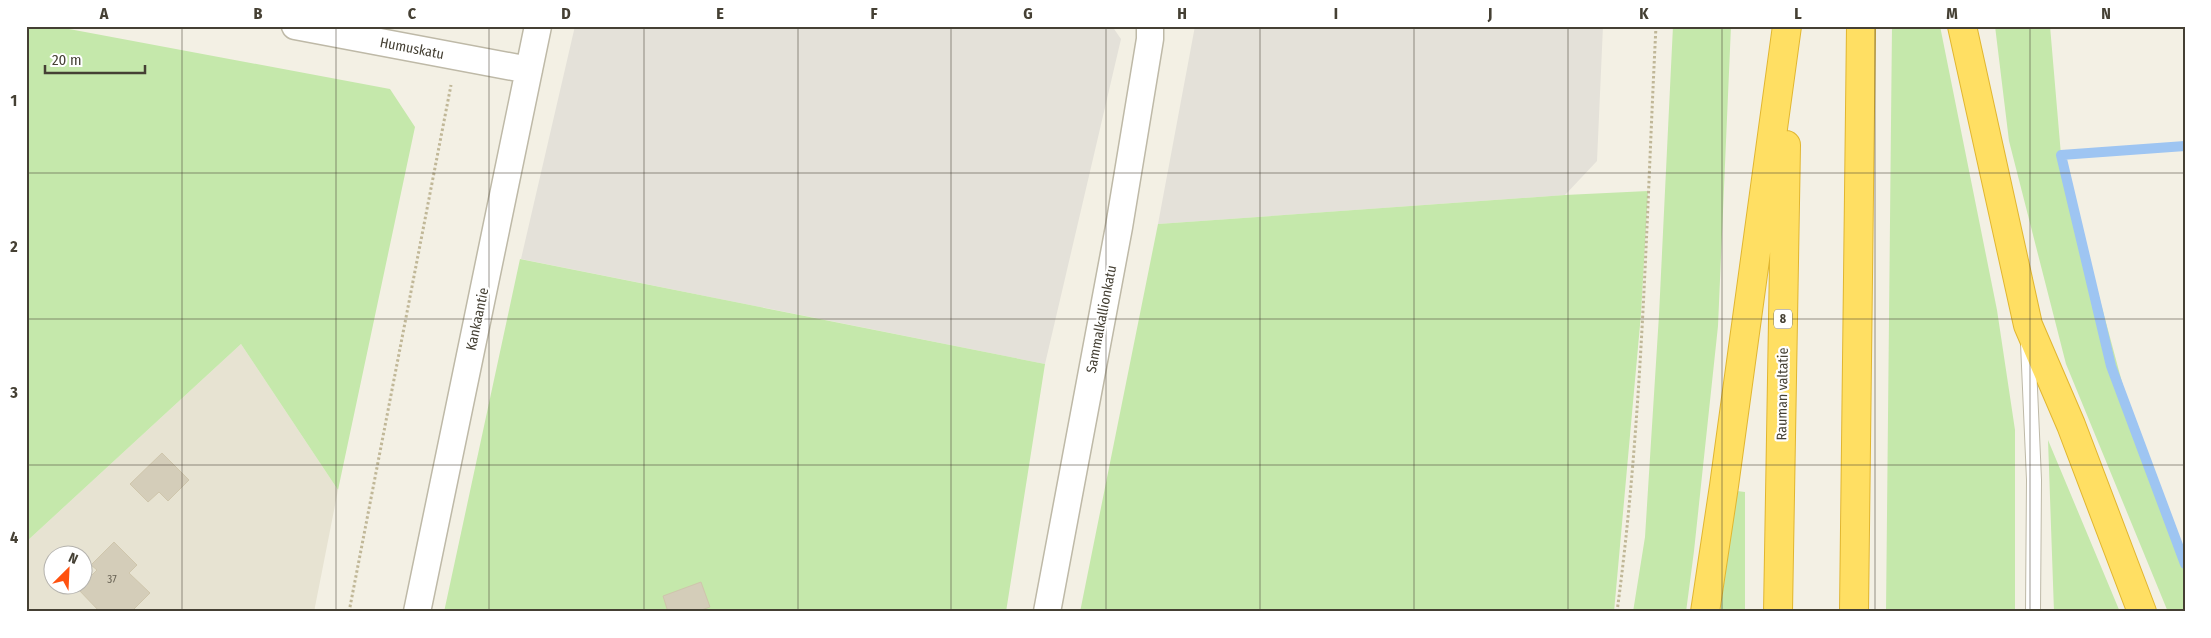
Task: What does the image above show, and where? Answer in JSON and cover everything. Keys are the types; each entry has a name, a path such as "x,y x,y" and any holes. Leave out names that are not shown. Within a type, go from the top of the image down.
{"highway":[{"path":"1705,612 1787,26"},
{"name":"Rauman valtatie","path":"1778,612 1787,26"},
{"path":"1854,612 1862,26"},
{"path":"1962,26 2028,325 2071,425 2142,612"}],"street":[{"name":"Humuskatu","path":"295,26 529,70"},
{"name":"Kankaantie","path":"417,612 538,26"},
{"name":"Sammalkallionkatu","path":"1047,612 1119,227 1150,39 1150,26"}],"lane":[{"path":"2028,325 2029,411 2034,480 2033,612"}],"path":[{"path":"1617,612 1629,521 1639,380 1656,26"},
{"path":"349,612 457,57"}],"shaded area":[{"path":"575,26 1112,26 1121,39 1045,364 521,259"},
{"path":"1195,26 1603,26 1597,161 1565,195 1158,224"},
{"path":"241,344 338,490 314,612 26,612 26,542"}],"green space":[{"path":"26,26 53,26 390,89 415,127 338,490 241,344 26,542"},
{"path":"1673,26 1731,26 1718,326 1686,612 1633,612 1645,537 1659,315"},
{"path":"1892,26 1940,26 1997,310 2015,430 2015,612 1886,612"},
{"path":"1995,26 2050,26 2061,155 2133,423 2185,564 2185,612 2168,612 2066,364 2009,141"},
{"path":"1648,191 1641,314 1614,612 1080,612 1158,224 1565,195"},
{"path":"520,259 1045,364 1006,612 444,612"},
{"path":"2048,440 2120,612 2054,612"},
{"path":"1737,491 1745,492 1745,612 1720,612"}],"building":[{"path":"162,453 189,480 168,501 159,492 148,502 130,484"},
{"path":"114,542 137,565 129,573 150,593 131,612 100,612 85,596 92,596 92,575 97,570 92,564"},
{"path":"701,582 710,607 696,612 668,612 663,596"}],"waterway":[{"path":"2185,146 2061,155 2111,366 2185,564"}]}
